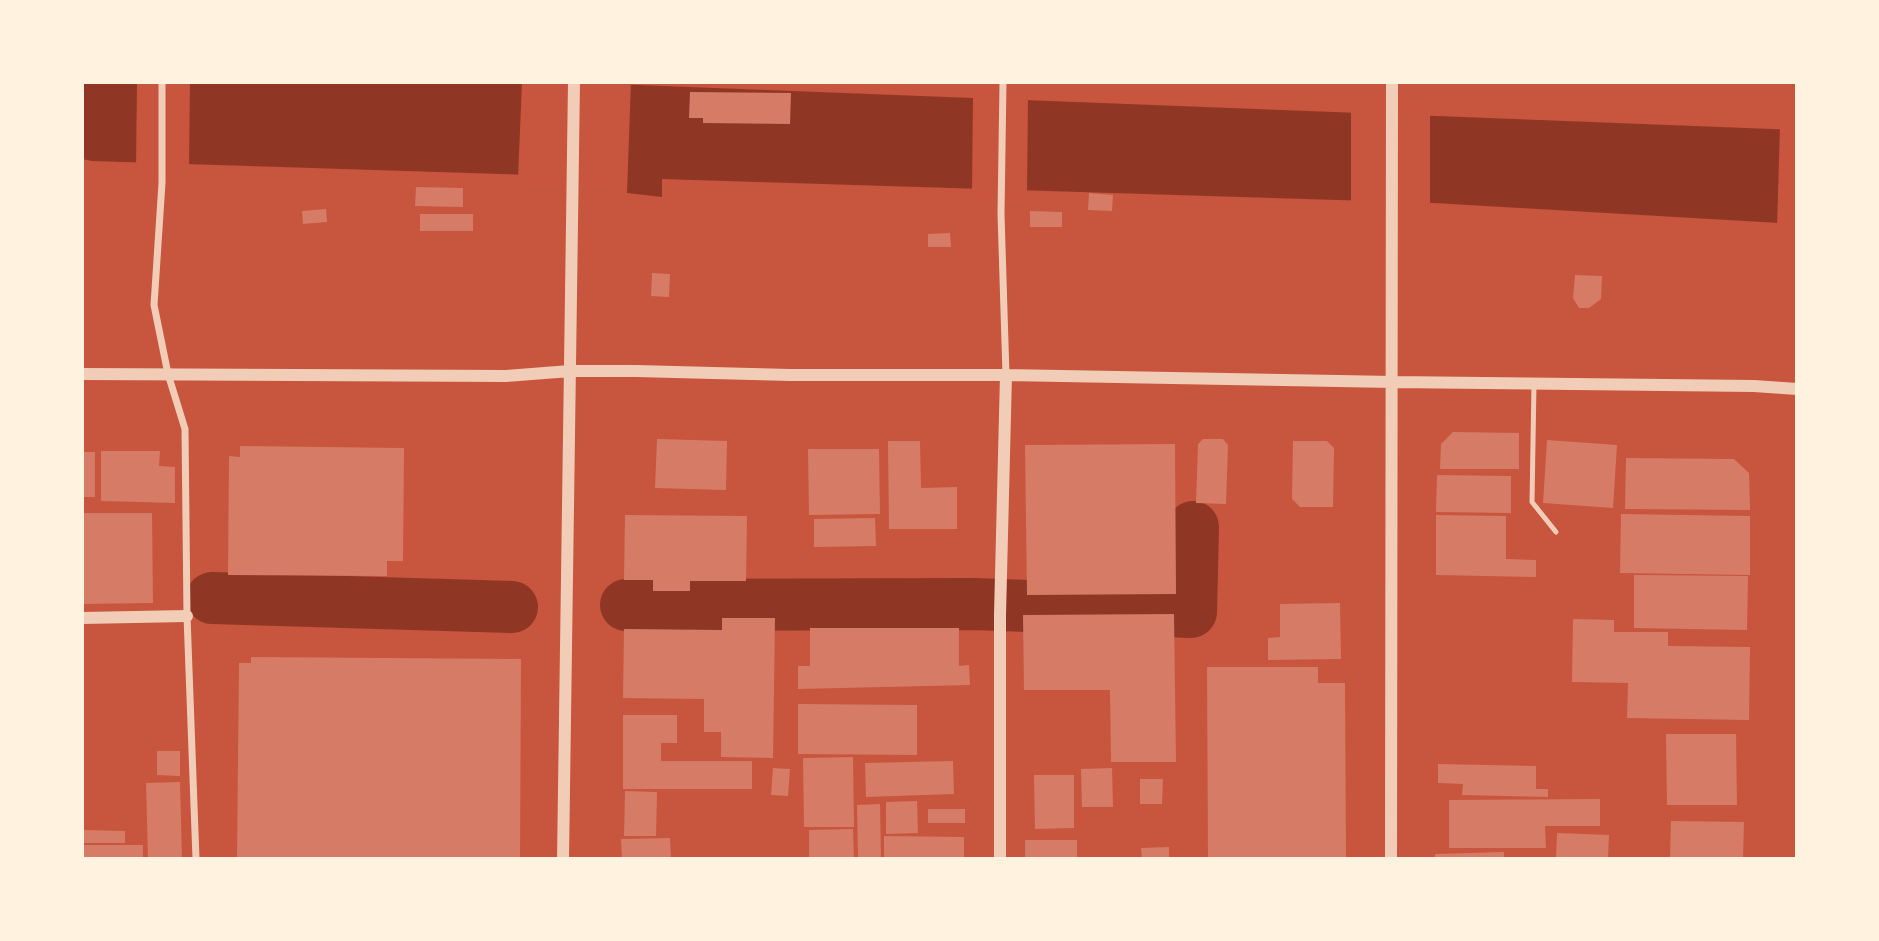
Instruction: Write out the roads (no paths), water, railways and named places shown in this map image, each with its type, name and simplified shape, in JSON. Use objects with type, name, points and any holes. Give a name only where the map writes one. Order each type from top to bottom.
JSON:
[{"type":"street","points":[[162,82],[162,183],[154,305],[168,374],[185,429],[187,616],[196,859]]},
{"type":"street","points":[[563,859],[574,82]]},
{"type":"street","points":[[1000,859],[1000,615],[1006,374],[1001,214],[1003,82]]},
{"type":"street","points":[[1391,859],[1392,82]]},
{"type":"street","points":[[82,374],[506,376],[570,371],[790,375],[1006,374],[1754,386],[1797,389]]},
{"type":"street","points":[[82,618],[187,616]]},
{"type":"lane","points":[[1534,384],[1532,502],[1556,532]]},
{"type":"waterway","points":[[626,605],[974,604],[1191,612],[1193,527]]},
{"type":"waterway","points":[[212,598],[512,607]]}]
